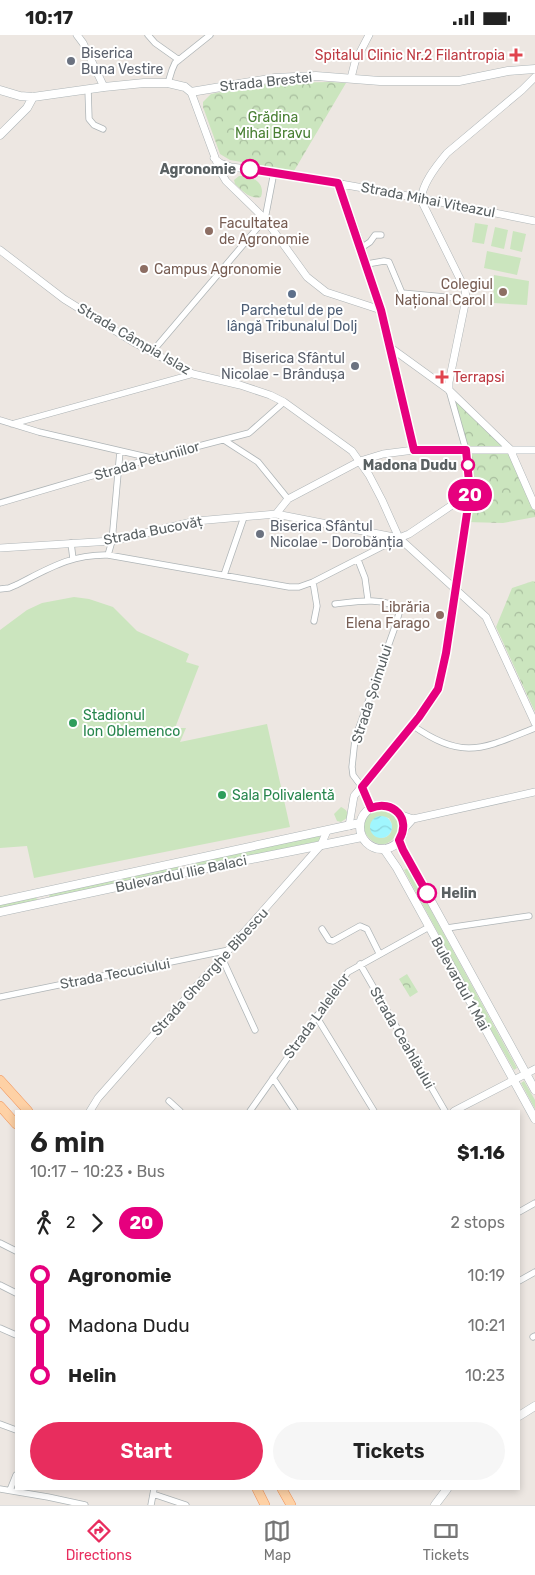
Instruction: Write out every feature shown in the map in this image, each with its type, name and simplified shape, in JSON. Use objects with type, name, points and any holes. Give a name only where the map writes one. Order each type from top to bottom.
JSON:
[{"type":"main road","name":"Strada Brestei","points":[[191,92],[275,78],[316,76],[388,81],[459,81],[508,71],[535,69]]},
{"type":"main road","points":[[0,90],[20,96],[33,97],[104,87],[168,83],[185,87],[191,92]]},
{"type":"main road","points":[[0,135],[27,108],[33,97]]},
{"type":"main road","points":[[389,806],[399,814],[404,829],[399,840],[393,846],[384,849],[374,848],[365,842],[362,837],[360,823],[364,815],[371,808],[389,806]]},
{"type":"main road","name":"Bulevardul Ilie Balaci","points":[[0,901],[360,823]]},
{"type":"main road","points":[[327,831],[329,843]]},
{"type":"main road","name":"Bulevardul Ilie Balaci","points":[[0,913],[182,873],[362,837]]},
{"type":"main road","name":"Bulevardul 1 Mai","points":[[399,840],[535,1090]]},
{"type":"main road","name":"Bulevardul 1 Mai","points":[[384,849],[397,868],[535,1119]]},
{"type":"main road","points":[[0,1080],[27,1110]]},
{"type":"main road","points":[[0,1106],[15,1123]]},
{"type":"main road","points":[[520,1415],[535,1406]]},
{"type":"main road","points":[[257,1490],[265,1505]]},
{"type":"main road","points":[[283,1490],[291,1505]]},
{"type":"main road","points":[[435,1505],[446,1490]]},
{"type":"street","points":[[77,35],[83,43],[104,87]]},
{"type":"street","points":[[148,35],[155,43],[179,60]]},
{"type":"street","points":[[168,83],[173,66],[210,35]]},
{"type":"street","points":[[351,78],[355,62],[368,35]]},
{"type":"street","points":[[349,826],[354,796],[431,701],[438,689],[456,591],[470,493],[466,450],[449,390],[466,299],[465,289],[422,198],[422,193],[437,165],[447,153],[535,77]]},
{"type":"street","points":[[88,89],[90,122],[103,129]]},
{"type":"street","points":[[191,92],[214,158],[226,181],[265,219],[307,277],[326,292],[381,310]]},
{"type":"street","name":"Strada Mihai Viteazul","points":[[214,158],[231,167],[338,183],[535,221]]},
{"type":"street","points":[[152,352],[265,219],[274,172]]},
{"type":"street","points":[[338,183],[367,264],[392,348],[414,450]]},
{"type":"street","points":[[361,248],[370,242],[375,235],[381,235]]},
{"type":"street","name":"Strada Câmpia Islaz","points":[[0,250],[64,299],[152,352],[193,374],[240,385],[270,395],[284,402],[352,451],[382,499],[399,538],[486,617],[535,723]]},
{"type":"street","points":[[367,264],[389,262],[402,293],[466,299]]},
{"type":"street","points":[[392,348],[449,390],[510,449],[532,493],[535,506]]},
{"type":"street","points":[[12,424],[193,374]]},
{"type":"street","name":"Strada Petuniilor","points":[[0,503],[153,458],[250,433],[284,402]]},
{"type":"street","points":[[0,420],[39,432],[153,458]]},
{"type":"street","points":[[224,440],[258,462],[288,499]]},
{"type":"street","points":[[276,514],[288,499],[360,461],[383,453],[414,450],[535,450]]},
{"type":"street","points":[[108,555],[112,541],[120,451]]},
{"type":"street","points":[[0,589],[16,585],[63,562],[96,555],[108,555],[289,587],[299,587],[313,582],[409,534],[470,493]]},
{"type":"street","name":"Strada Bucovăț","points":[[0,548],[112,541],[196,521],[276,514],[399,538]]},
{"type":"street","points":[[224,575],[244,517]]},
{"type":"street","points":[[71,543],[73,559]]},
{"type":"street","points":[[358,560],[365,578],[368,600]]},
{"type":"street","points":[[313,582],[317,607],[314,621]]},
{"type":"street","name":"Strada Șoimului","points":[[335,604],[368,600],[393,605],[398,608],[399,613],[355,739],[352,762],[353,775],[362,787],[371,808]]},
{"type":"street","points":[[412,725],[440,742],[462,748],[475,749],[498,743],[535,728]]},
{"type":"street","points":[[399,814],[413,819],[535,792]]},
{"type":"street","points":[[404,829],[413,819]]},
{"type":"street","name":"Strada Gheorghe Bibescu","points":[[91,1110],[98,1098],[321,845],[327,831]]},
{"type":"street","points":[[180,863],[182,873]]},
{"type":"street","points":[[446,929],[529,916]]},
{"type":"street","points":[[322,929],[328,940],[332,941],[360,927],[364,927],[367,929],[380,953]]},
{"type":"street","name":"Strada Lalelelor","points":[[251,1110],[348,972],[429,927]]},
{"type":"street","name":"Strada Tecuciului","points":[[0,997],[229,950]]},
{"type":"street","points":[[222,958],[255,1030]]},
{"type":"street","name":"Strada Ceahlăului","points":[[360,964],[443,1110]]},
{"type":"street","points":[[316,1015],[373,1110]]},
{"type":"street","points":[[456,1110],[535,1069]]},
{"type":"street","points":[[273,1078],[294,1110]]},
{"type":"street","points":[[169,1101],[179,1110]]},
{"type":"street","points":[[520,1211],[535,1203]]},
{"type":"street","points":[[0,1243],[15,1250]]},
{"type":"street","points":[[520,1280],[535,1272]]},
{"type":"street","points":[[0,1285],[15,1292]]},
{"type":"street","points":[[0,1328],[15,1335]]},
{"type":"street","points":[[0,1424],[15,1430]]},
{"type":"street","points":[[10,1491],[15,1478]]},
{"type":"street","points":[[0,1489],[85,1505]]},
{"type":"street","points":[[151,1505],[154,1491],[186,1505]]},
{"type":"green space","name":"Grădina Mihai Bravu","points":[[329,82],[346,83],[294,171],[230,160],[220,154],[203,107],[203,102],[211,94],[251,86]]},
{"type":"green space","points":[[239,176],[253,178],[259,183],[262,192],[261,197],[250,196],[235,184],[234,180]]},
{"type":"green space","points":[[475,223],[488,225],[484,244],[472,242]]},
{"type":"green space","points":[[495,227],[508,230],[504,249],[491,246]]},
{"type":"green space","points":[[513,231],[526,234],[522,252],[510,249]]},
{"type":"green space","points":[[487,251],[521,258],[517,275],[484,268]]},
{"type":"green space","points":[[494,275],[529,281],[527,305],[493,303]]},
{"type":"green space","points":[[451,395],[510,449],[535,506],[535,517],[503,523],[466,522],[471,483]]},
{"type":"green space","points":[[535,582],[535,712],[496,627],[512,588]]},
{"type":"green space","points":[[74,597],[89,599],[113,607],[137,631],[189,654],[186,662],[199,666],[175,728],[186,728],[180,742],[267,724],[290,827],[34,878],[27,846],[0,848],[0,630],[27,610],[42,603]]},
{"type":"green space","points":[[341,807],[346,810],[347,818],[341,822],[337,821],[334,814]]},
{"type":"green space","points":[[381,809],[392,813],[398,819],[399,827],[396,835],[391,841],[384,844],[376,843],[368,837],[364,828],[366,819],[376,810]],"holes":[[[379,816],[389,818],[392,828],[389,835],[382,838],[373,834],[373,820]]]},
{"type":"green space","points":[[319,836],[322,838],[320,841],[190,868],[190,864],[194,862]]},
{"type":"green space","points":[[178,866],[182,869],[50,899],[49,897],[50,894]]},
{"type":"green space","points":[[408,868],[517,1068],[514,1070],[404,870]]},
{"type":"green space","points":[[35,897],[38,900],[0,910],[0,904]]},
{"type":"green space","points":[[407,974],[418,992],[410,997],[399,979]]},
{"type":"green space","points":[[524,1081],[535,1100],[535,1109],[521,1083]]},
{"type":"water","points":[[381,816],[389,819],[392,827],[389,835],[381,838],[373,835],[370,827],[373,819]]},
{"type":"bus line","name":"20","points":[[250,169],[338,183],[367,264],[392,348],[414,450],[466,450],[470,493],[446,653],[438,689],[419,717],[362,787],[371,808],[383,805],[389,806],[402,818],[404,829],[399,840],[427,893]]},
{"type":"place","name":"Spitalul Clinic Nr.2 Filantropia","points":[[516,55]]},
{"type":"place","name":"Biserica Buna Vestire","points":[[71,61]]},
{"type":"place","name":"Agronomie","points":[[250,169]]},
{"type":"place","name":"Facultatea de Agronomie","points":[[209,231]]},
{"type":"place","name":"Campus Agronomie","points":[[144,269]]},
{"type":"place","name":"Colegiul Național Carol I","points":[[503,292]]},
{"type":"place","name":"Parchetul de pe lângă Tribunalul Dolj","points":[[292,294]]},
{"type":"place","name":"Biserica Sfântul Nicolae - Brândușa","points":[[355,366]]},
{"type":"place","name":"Terrapsi","points":[[442,377]]},
{"type":"place","name":"Madona Dudu","points":[[468,465]]},
{"type":"place","name":"Biserica Sfântul Nicolae - Dorobănția","points":[[260,534]]},
{"type":"place","name":"Librăria Elena Farago","points":[[440,615]]},
{"type":"place","name":"Stadionul Ion Oblemenco","points":[[73,723]]},
{"type":"place","name":"Sala Polivalentă","points":[[222,795]]},
{"type":"place","name":"Helin","points":[[427,893]]}]
